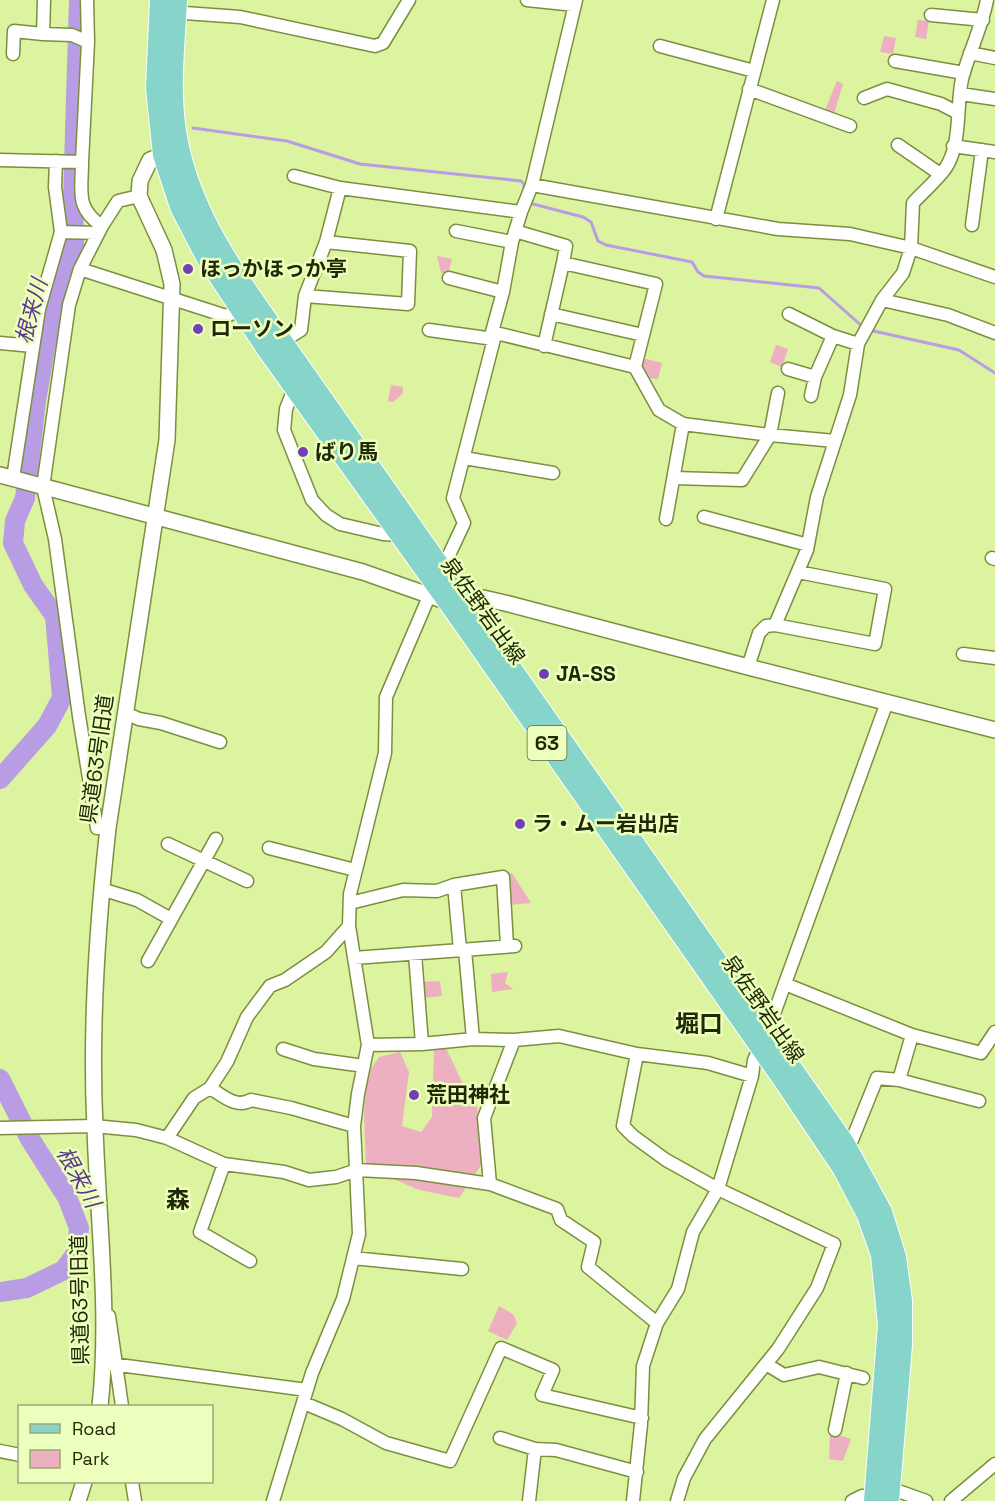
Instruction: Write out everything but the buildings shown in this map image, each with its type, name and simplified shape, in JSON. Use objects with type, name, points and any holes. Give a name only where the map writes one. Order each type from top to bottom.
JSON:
[{"type":"main road","name":"泉佐野岩出線","points":[[168,6],[156,88],[172,152],[180,207],[206,257],[240,310],[275,346],[444,590],[764,1041],[845,1144],[882,1212],[896,1257],[902,1301],[902,1345],[882,1497]]},
{"type":"main road","name":"泉佐野岩出線","points":[[172,152],[185,169],[204,218],[295,386],[400,535],[444,590]]},
{"type":"main road","name":"泉佐野岩出線","points":[[764,1041],[843,1169],[867,1215],[881,1255],[888,1325],[882,1497]]},
{"type":"street","points":[[43,34],[44,0]]},
{"type":"street","points":[[87,0],[88,42],[82,206],[95,231]]},
{"type":"street","points":[[168,6],[240,17],[375,46],[383,43],[409,0]]},
{"type":"street","points":[[273,1501],[307,1390],[343,1299],[359,1234],[354,1126],[368,1045],[349,926],[350,903],[355,870],[376,797],[385,753],[386,696],[444,590],[464,523],[453,498],[493,335],[514,236],[526,200],[575,2],[527,0]]},
{"type":"street","points":[[716,219],[773,0]]},
{"type":"street","points":[[775,624],[808,544],[817,497],[850,395],[863,335],[882,300],[903,273],[911,248],[913,202],[945,169],[953,146],[964,73],[983,20],[987,0]]},
{"type":"street","points":[[930,15],[983,20]]},
{"type":"street","points":[[13,54],[14,32],[72,35],[88,42]]},
{"type":"street","points":[[660,46],[754,71]]},
{"type":"street","points":[[970,53],[995,58]]},
{"type":"street","points":[[895,61],[964,73]]},
{"type":"street","points":[[749,89],[849,126]]},
{"type":"street","points":[[864,98],[887,89],[941,104],[958,113]]},
{"type":"street","points":[[961,94],[995,99]]},
{"type":"street","points":[[898,145],[940,174]]},
{"type":"street","points":[[953,146],[995,152]]},
{"type":"street","points":[[972,225],[982,150]]},
{"type":"street","points":[[108,828],[97,828],[55,539],[40,486],[69,305],[95,231],[118,201],[138,196],[140,180],[150,160],[172,152]]},
{"type":"street","points":[[0,160],[82,162]]},
{"type":"street","points":[[56,161],[55,187],[63,232],[39,309],[10,478],[363,572],[509,604],[995,730]]},
{"type":"street","points":[[294,176],[340,188],[526,200],[716,219],[778,230],[850,234],[911,248],[995,277]]},
{"type":"street","points":[[275,346],[301,330],[305,296],[326,242],[340,188]]},
{"type":"street","name":"県道63号旧道","points":[[100,1405],[110,1364],[102,1272],[94,1126],[95,1014],[101,890],[125,712],[167,441],[172,284],[164,250],[138,196]]},
{"type":"street","points":[[63,232],[95,231]]},
{"type":"street","points":[[456,231],[514,236],[566,246],[544,346]]},
{"type":"street","points":[[305,296],[408,304],[410,251],[326,242]]},
{"type":"street","points":[[563,262],[656,284],[636,367],[659,410],[683,424],[835,441]]},
{"type":"street","points":[[80,269],[226,316],[240,310]]},
{"type":"street","points":[[449,278],[503,292]]},
{"type":"street","points":[[882,300],[948,315],[995,333]]},
{"type":"street","points":[[551,314],[644,335]]},
{"type":"street","points":[[789,315],[833,336],[863,335]]},
{"type":"street","points":[[429,330],[493,335],[636,367]]},
{"type":"street","points":[[811,396],[815,377],[833,336]]},
{"type":"street","points":[[0,343],[33,346]]},
{"type":"street","points":[[788,369],[815,377]]},
{"type":"street","points":[[295,386],[286,409],[284,430],[312,500],[326,515],[340,524],[383,534],[400,535]]},
{"type":"street","points":[[674,478],[742,480],[770,435],[778,393]]},
{"type":"street","points":[[666,519],[683,424]]},
{"type":"street","points":[[464,458],[553,473]]},
{"type":"street","points":[[704,517],[808,544]]},
{"type":"street","points":[[748,667],[759,633],[766,626],[775,624],[875,644],[885,590],[798,572]]},
{"type":"street","points":[[963,654],[995,658]]},
{"type":"street","points":[[633,1501],[642,1418],[644,1366],[657,1323],[678,1289],[693,1232],[718,1189],[752,1076],[754,1060],[764,1041],[887,702]]},
{"type":"street","points":[[125,712],[139,719],[161,723],[220,742]]},
{"type":"street","points":[[148,961],[216,838]]},
{"type":"street","points":[[168,844],[247,881]]},
{"type":"street","points":[[269,848],[355,870]]},
{"type":"street","points":[[350,903],[404,890],[437,891],[454,885],[503,877],[511,946],[354,958]]},
{"type":"street","points":[[454,885],[474,1039]]},
{"type":"street","points":[[101,890],[137,900],[171,919]]},
{"type":"street","points":[[167,1138],[194,1098],[210,1088],[227,1062],[247,1017],[270,986],[285,980],[326,952],[349,926]]},
{"type":"street","points":[[415,954],[422,1044]]},
{"type":"street","points":[[784,984],[912,1035],[981,1053],[995,1032]]},
{"type":"street","points":[[899,1080],[912,1035]]},
{"type":"street","points":[[368,1045],[422,1044],[474,1039],[514,1041],[559,1036],[637,1054],[708,1063],[752,1076]]},
{"type":"street","points":[[490,1184],[484,1118],[514,1041]]},
{"type":"street","points":[[283,1049],[314,1059],[364,1066]]},
{"type":"street","points":[[637,1054],[623,1126],[633,1136],[666,1160],[718,1189],[834,1244],[817,1288],[778,1349],[705,1439],[684,1478],[677,1501]]},
{"type":"street","points":[[845,1144],[852,1140],[877,1078],[899,1080],[980,1101]]},
{"type":"street","points":[[210,1088],[234,1103],[246,1103],[250,1100],[291,1108],[354,1126]]},
{"type":"street","points":[[0,1128],[94,1126],[136,1130],[167,1138],[224,1164],[284,1172],[309,1180],[336,1177],[357,1170],[416,1173],[490,1184],[556,1209],[561,1220],[594,1242],[588,1267],[657,1323]]},
{"type":"street","points":[[224,1164],[200,1232],[250,1261]]},
{"type":"street","points":[[353,1258],[462,1269]]},
{"type":"street","points":[[304,1403],[342,1419],[386,1443],[450,1461],[501,1348],[553,1370],[542,1395],[642,1418]]},
{"type":"street","points":[[121,1405],[110,1364],[307,1390]]},
{"type":"street","points":[[766,1364],[784,1375],[819,1366],[863,1378]]},
{"type":"street","points":[[835,1430],[847,1373]]},
{"type":"street","points":[[500,1438],[535,1449],[556,1450],[637,1472]]},
{"type":"street","points":[[529,1501],[535,1449]]},
{"type":"street","points":[[0,1451],[18,1455]]},
{"type":"street","points":[[951,1501],[995,1464]]},
{"type":"street","points":[[78,1501],[84,1483]]},
{"type":"street","points":[[132,1483],[135,1501]]},
{"type":"street","points":[[852,1501],[862,1496],[882,1497],[898,1491],[926,1501]]},
{"type":"green space","points":[[918,20],[929,21],[926,39],[915,37]]},
{"type":"green space","points":[[884,36],[896,38],[893,54],[880,52]]},
{"type":"green space","points":[[837,81],[843,84],[834,114],[825,110]]},
{"type":"green space","points":[[437,256],[452,259],[448,274],[441,273]]},
{"type":"green space","points":[[776,345],[788,349],[782,367],[770,362]]},
{"type":"green space","points":[[642,358],[662,363],[658,379],[645,378],[641,369]]},
{"type":"green space","points":[[391,385],[403,387],[403,393],[393,402],[388,401]]},
{"type":"green space","points":[[512,873],[531,903],[509,905],[506,875]]},
{"type":"green space","points":[[508,972],[505,983],[513,989],[492,992],[491,974]]},
{"type":"green space","points":[[440,981],[442,996],[423,998],[421,982]]},
{"type":"green space","points":[[446,1048],[477,1107],[482,1164],[459,1198],[419,1190],[366,1167],[364,1115],[367,1075],[379,1057],[400,1052],[409,1072],[402,1126],[421,1132],[432,1117],[434,1049]]},
{"type":"green space","points":[[499,1306],[513,1314],[517,1323],[507,1340],[488,1331]]},
{"type":"green space","points":[[830,1432],[851,1439],[843,1461],[829,1459]]},
{"type":"waterway","name":"根来川","points":[[0,779],[47,726],[62,698],[55,616],[33,585],[13,543],[15,521],[25,498],[36,401],[45,348],[55,304],[74,245],[73,198],[79,0]]},
{"type":"waterway","points":[[193,128],[287,141],[360,164],[521,181],[524,184],[524,193]]},
{"type":"waterway","points":[[529,203],[583,217],[591,222],[598,241],[606,245],[692,262],[698,272],[704,276],[819,288],[863,327]]},
{"type":"waterway","points":[[869,330],[959,350],[995,373]]},
{"type":"waterway","name":"根来川","points":[[0,1079],[30,1139],[67,1197],[79,1228],[77,1252],[64,1270],[27,1288],[0,1292]]},
{"type":"place","name":"ほっかほっか亭","points":[[188,269]]},
{"type":"place","name":"ローソン","points":[[198,329]]},
{"type":"place","name":"ばり馬","points":[[303,452]]},
{"type":"place","name":"JA-SS","points":[[544,674]]},
{"type":"place","name":"ラ・ムー岩出店","points":[[520,824]]},
{"type":"place","name":"荒田神社","points":[[414,1095]]},
{"type":"district","name":"堀口","points":[[699,1024]]},
{"type":"district","name":"森","points":[[178,1200]]}]
